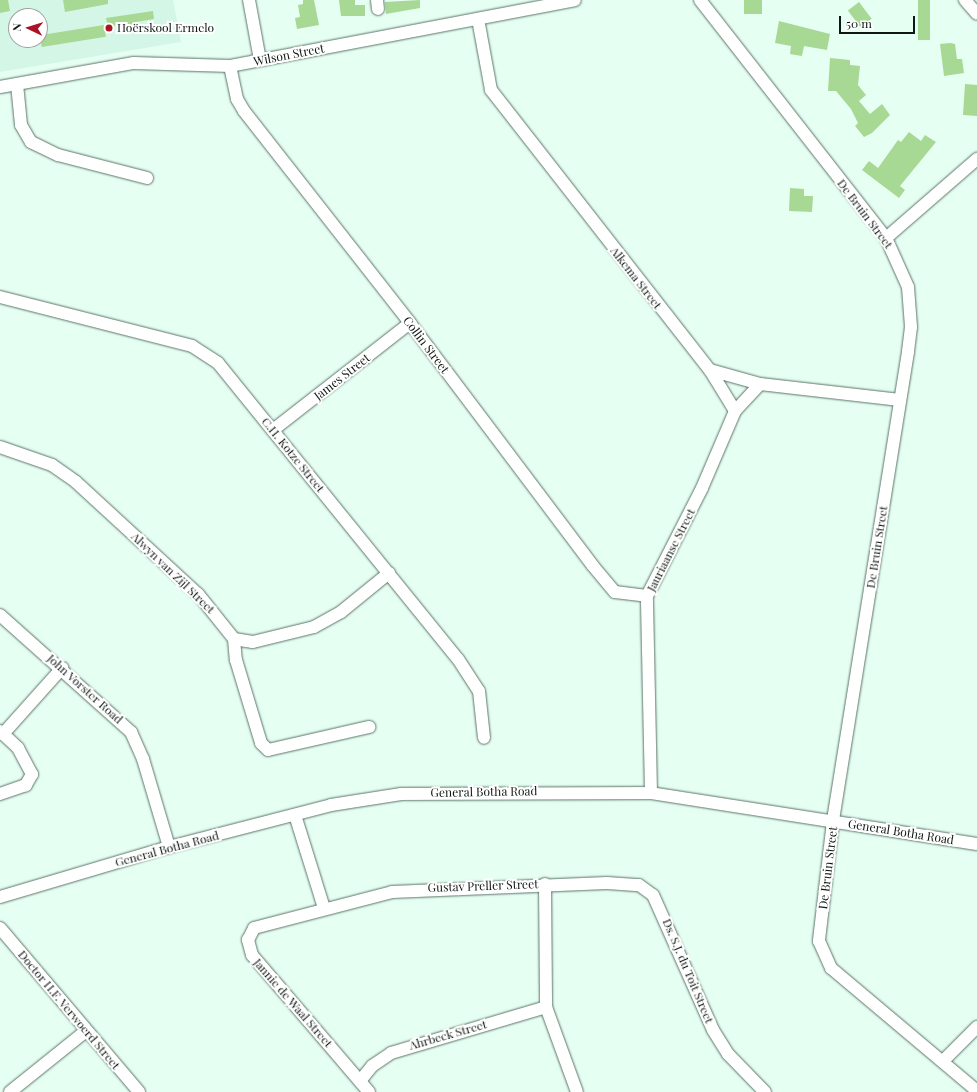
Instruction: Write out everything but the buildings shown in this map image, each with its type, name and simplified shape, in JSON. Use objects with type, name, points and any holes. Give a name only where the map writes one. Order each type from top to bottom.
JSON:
[{"type":"street","points":[[249,0],[260,60]]},
{"type":"street","name":"Wilson Street","points":[[0,87],[134,63],[230,66],[575,0]]},
{"type":"street","name":"De Bruin Street","points":[[700,0],[886,238],[908,287],[911,306],[900,400],[833,821],[820,941],[825,960],[944,1060],[977,1091]]},
{"type":"street","points":[[966,0],[977,14]]},
{"type":"street","name":"Alkema Street","points":[[478,18],[485,72],[494,94],[710,370]]},
{"type":"street","name":"Collin Street","points":[[230,66],[237,99],[244,111],[410,323],[610,588],[620,594],[647,596]]},
{"type":"street","points":[[17,84],[21,125],[31,142],[58,155],[147,178]]},
{"type":"street","points":[[886,238],[977,159]]},
{"type":"street","name":"C.H. Kotze Street","points":[[0,297],[192,346],[218,363],[389,573],[473,680],[479,691],[484,738]]},
{"type":"street","name":"James Street","points":[[273,430],[410,323]]},
{"type":"street","points":[[710,370],[760,384],[900,400]]},
{"type":"street","points":[[710,370],[735,411]]},
{"type":"street","name":"Jauriaanse Street","points":[[651,793],[647,596],[702,488],[735,411],[760,384]]},
{"type":"street","name":"Alwyn van Zijl Street","points":[[0,447],[52,465],[76,482],[198,594],[234,639]]},
{"type":"street","points":[[368,727],[268,750],[261,743],[236,660],[234,639],[260,641],[314,627],[341,612],[389,573]]},
{"type":"street","name":"John Vorster Road","points":[[0,615],[62,668],[131,732],[143,759],[169,847]]},
{"type":"street","points":[[0,794],[26,785],[32,774],[29,764],[2,732],[62,668]]},
{"type":"street","name":"General Botha Road","points":[[0,897],[169,847],[361,798],[401,794],[651,793],[977,844]]},
{"type":"street","points":[[295,815],[324,908]]},
{"type":"street","points":[[545,884],[546,1007],[577,1092]]},
{"type":"street","name":"Gustav Preller Street","points":[[324,908],[392,892],[545,884],[643,886]]},
{"type":"street","name":"Ds. S.J. du Toit Street","points":[[643,886],[663,913],[713,1030],[728,1054],[765,1092]]},
{"type":"street","name":"Jannie de Waal Street","points":[[324,908],[254,928],[249,949],[369,1092]]},
{"type":"street","name":"Doctor H.F. Verwoerd Street","points":[[0,928],[139,1092]]},
{"type":"street","name":"Ahrbeck Street","points":[[360,1081],[372,1066],[391,1053],[546,1007]]},
{"type":"street","points":[[944,1060],[977,1027]]},
{"type":"street","points":[[10,1092],[86,1031]]},
{"type":"shaded area","name":"Hoërskool Ermelo","points":[[0,0],[173,0],[181,42],[0,72]]},
{"type":"place","name":"Hoërskool Ermelo","points":[[109,28]]}]
